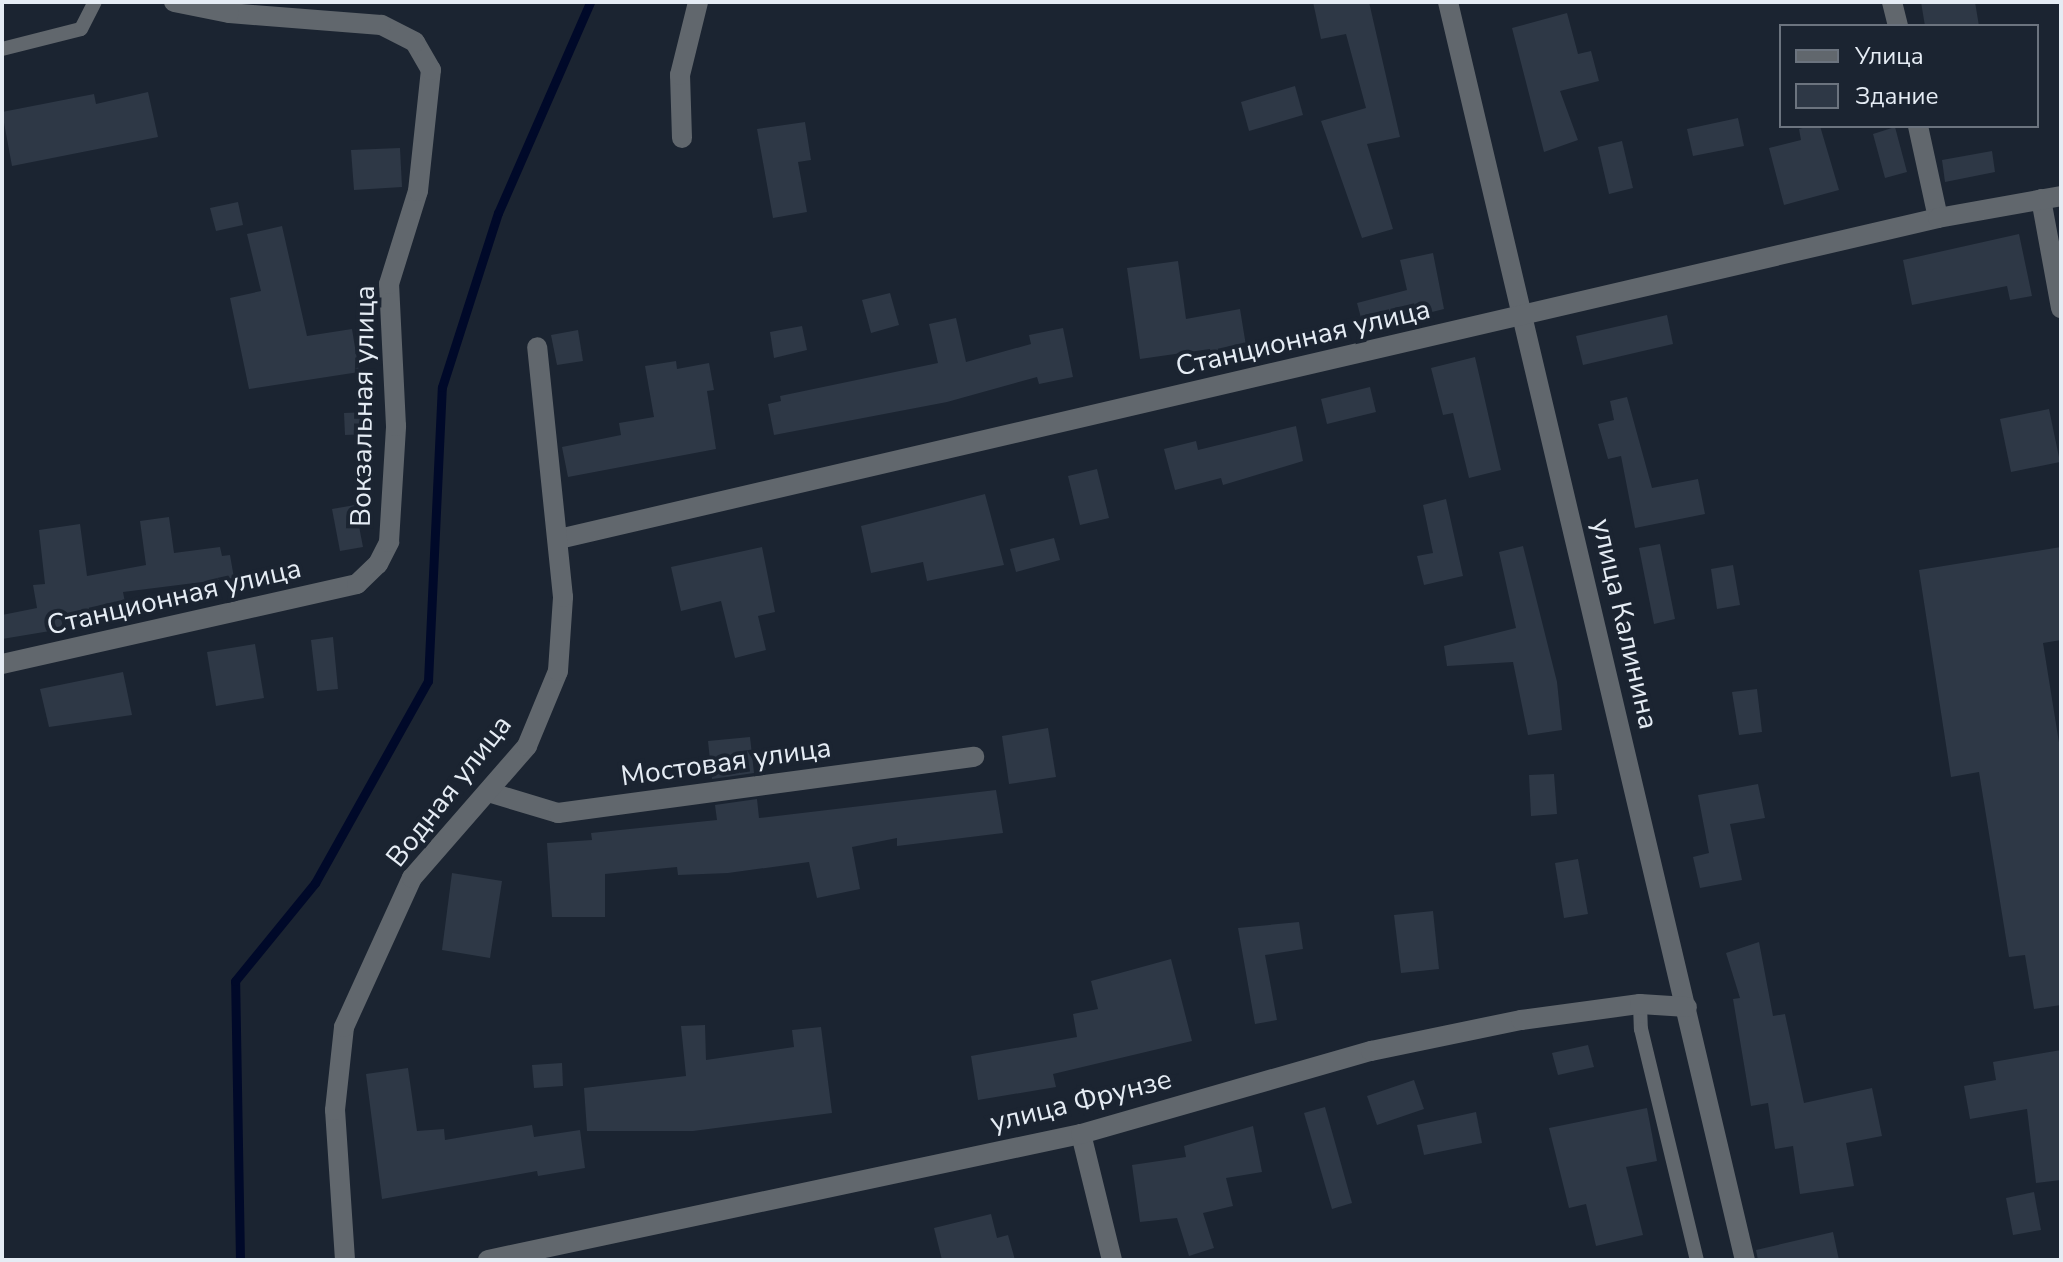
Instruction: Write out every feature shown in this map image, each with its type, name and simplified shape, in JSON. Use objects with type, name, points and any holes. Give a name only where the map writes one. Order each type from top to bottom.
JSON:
[{"type":"street","name":"Вокзальная улица","points":[[174,2],[229,13],[381,25],[415,42],[431,70],[418,191],[389,284],[393,519],[385,553],[357,584]]},
{"type":"street","points":[[682,138],[680,75],[698,2]]},
{"type":"street","name":"улица Калинина","points":[[1448,2],[1745,1260]]},
{"type":"street","points":[[1892,2],[1898,24]]},
{"type":"street","points":[[1918,128],[1938,218]]},
{"type":"street","name":"Станционная улица","points":[[559,539],[1938,218],[2051,198]]},
{"type":"street","points":[[2051,198],[2061,308]]},
{"type":"street","name":"Водная улица","points":[[346,1259],[335,1110],[344,1027],[412,878],[527,746],[558,671],[563,597],[537,347]]},
{"type":"street","name":"Станционная улица","points":[[2,664],[357,584]]},
{"type":"street","name":"Мостовая улица","points":[[488,792],[558,813],[974,757]]},
{"type":"street","name":"улица Фрунзе","points":[[488,1260],[1081,1134],[1371,1051],[1521,1020],[1640,1004],[1687,1007]]},
{"type":"street","points":[[1081,1134],[1112,1260]]},
{"type":"lane","points":[[2,49],[81,29],[95,2]]},
{"type":"lane","points":[[1640,1004],[1641,1029],[1697,1260]]},
{"type":"building","points":[[1313,2],[1369,2],[1400,137],[1367,144],[1393,229],[1362,238],[1321,121],[1366,108],[1346,34],[1321,39]]},
{"type":"building","points":[[1921,2],[1975,2],[1979,24],[1925,24]]},
{"type":"building","points":[[1567,13],[1578,54],[1591,51],[1599,81],[1560,91],[1578,140],[1544,152],[1512,28]]},
{"type":"building","points":[[1295,86],[1303,115],[1249,131],[1241,102]]},
{"type":"building","points":[[148,92],[158,137],[12,166],[2,112],[94,94],[96,104]]},
{"type":"building","points":[[1738,118],[1744,146],[1693,156],[1687,129]]},
{"type":"building","points":[[805,122],[811,160],[798,162],[807,212],[773,218],[757,129]]},
{"type":"building","points":[[1821,128],[1839,190],[1784,205],[1769,148],[1801,140],[1799,129]]},
{"type":"building","points":[[1895,128],[1907,172],[1885,178],[1873,134]]},
{"type":"building","points":[[1622,141],[1633,188],[1609,194],[1598,147]]},
{"type":"building","points":[[400,148],[402,187],[354,190],[351,150]]},
{"type":"building","points":[[1992,151],[1995,172],[1945,182],[1942,160]]},
{"type":"building","points":[[238,202],[243,225],[216,231],[210,208]]},
{"type":"building","points":[[282,226],[307,336],[352,329],[359,372],[249,389],[230,298],[261,291],[247,234]]},
{"type":"building","points":[[2019,234],[2032,296],[2010,300],[2007,286],[1912,305],[1903,260]]},
{"type":"building","points":[[1433,253],[1444,309],[1364,329],[1357,303],[1407,290],[1400,260]]},
{"type":"building","points":[[1178,261],[1186,319],[1240,309],[1247,352],[1212,358],[1210,349],[1140,359],[1127,268]]},
{"type":"building","points":[[890,293],[899,325],[871,333],[862,300]]},
{"type":"building","points":[[1667,315],[1673,344],[1583,365],[1576,336]]},
{"type":"building","points":[[956,318],[966,362],[1031,344],[1029,335],[1063,328],[1073,377],[1039,384],[1037,377],[947,402],[774,435],[768,404],[781,401],[780,396],[938,363],[929,324]]},
{"type":"building","points":[[802,326],[807,350],[774,358],[770,332]]},
{"type":"building","points":[[578,330],[583,361],[557,365],[551,335]]},
{"type":"building","points":[[1475,357],[1501,470],[1469,478],[1453,413],[1443,415],[1431,368]]},
{"type":"building","points":[[676,361],[677,369],[709,363],[714,390],[707,391],[716,449],[568,477],[562,447],[621,435],[619,423],[654,417],[645,366]]},
{"type":"building","points":[[1370,387],[1376,412],[1327,424],[1321,399]]},
{"type":"building","points":[[1627,397],[1652,488],[1698,479],[1705,514],[1635,528],[1621,456],[1608,459],[1598,424],[1614,420],[1610,401]]},
{"type":"building","points":[[2049,409],[2060,462],[2011,472],[2000,419]]},
{"type":"building","points":[[368,412],[369,434],[345,435],[344,413]]},
{"type":"building","points":[[1296,426],[1303,461],[1223,485],[1221,478],[1175,490],[1164,449],[1196,441],[1198,450]]},
{"type":"building","points":[[1097,469],[1109,518],[1080,525],[1068,476]]},
{"type":"building","points":[[985,494],[1004,565],[927,581],[923,562],[871,573],[861,526]]},
{"type":"building","points":[[1446,499],[1463,576],[1424,585],[1417,556],[1433,553],[1423,505]]},
{"type":"building","points":[[355,505],[363,547],[340,551],[332,509]]},
{"type":"building","points":[[169,517],[174,553],[220,547],[222,556],[230,555],[234,578],[123,592],[128,618],[2,639],[2,615],[37,608],[33,585],[45,584],[39,530],[80,524],[87,576],[146,565],[140,521]]},
{"type":"building","points":[[1054,538],[1060,560],[1016,572],[1010,549]]},
{"type":"building","points":[[1660,544],[1675,619],[1654,624],[1639,548]]},
{"type":"building","points":[[1523,546],[1557,682],[1562,730],[1528,735],[1513,662],[1447,666],[1444,646],[1516,628],[1499,552]]},
{"type":"building","points":[[762,547],[775,612],[758,616],[766,650],[735,658],[721,601],[681,611],[671,567]]},
{"type":"building","points":[[2061,547],[2061,640],[2043,643],[2061,755],[2061,1005],[2034,1009],[2025,955],[2009,957],[1979,772],[1951,777],[1919,570]]},
{"type":"building","points":[[1733,565],[1740,605],[1717,609],[1711,569]]},
{"type":"building","points":[[333,637],[338,689],[317,691],[311,640]]},
{"type":"building","points":[[255,644],[264,698],[216,706],[207,652]]},
{"type":"building","points":[[123,672],[132,715],[49,727],[40,689]]},
{"type":"building","points":[[1757,689],[1762,732],[1739,735],[1732,692]]},
{"type":"building","points":[[1048,728],[1056,777],[1009,784],[1002,736]]},
{"type":"building","points":[[750,737],[754,773],[712,779],[708,741]]},
{"type":"building","points":[[1554,774],[1557,814],[1531,816],[1529,775]]},
{"type":"building","points":[[1758,784],[1765,818],[1730,824],[1742,880],[1700,888],[1693,857],[1709,853],[1698,795]]},
{"type":"building","points":[[996,790],[1003,833],[897,846],[897,838],[852,847],[860,889],[817,898],[809,862],[728,873],[678,875],[677,867],[605,874],[605,917],[552,917],[547,843],[592,840],[591,833],[717,820],[715,805],[757,799],[759,818]]},
{"type":"building","points":[[1578,859],[1588,914],[1564,918],[1555,863]]},
{"type":"building","points":[[452,873],[502,881],[490,958],[442,950]]},
{"type":"building","points":[[1433,911],[1439,969],[1401,973],[1394,915]]},
{"type":"building","points":[[1299,922],[1303,949],[1265,955],[1277,1020],[1255,1024],[1238,928]]},
{"type":"building","points":[[1759,942],[1773,1016],[1785,1014],[1804,1103],[1872,1088],[1882,1136],[1846,1143],[1854,1186],[1800,1194],[1793,1146],[1775,1149],[1768,1103],[1751,1106],[1733,999],[1740,998],[1726,953]]},
{"type":"building","points":[[1171,959],[1192,1041],[1053,1074],[1056,1087],[978,1100],[971,1056],[1077,1037],[1073,1014],[1098,1009],[1091,981]]},
{"type":"building","points":[[705,1025],[706,1060],[794,1047],[792,1030],[821,1027],[832,1113],[693,1131],[587,1131],[584,1088],[686,1076],[681,1026]]},
{"type":"building","points":[[1588,1045],[1594,1067],[1558,1075],[1552,1053]]},
{"type":"building","points":[[2061,1050],[2061,1180],[2036,1183],[2027,1109],[1970,1119],[1964,1086],[1996,1080],[1993,1062]]},
{"type":"building","points":[[562,1063],[563,1086],[534,1088],[532,1065]]},
{"type":"building","points":[[408,1068],[417,1131],[444,1129],[445,1140],[532,1125],[534,1137],[580,1130],[585,1168],[538,1176],[537,1171],[382,1199],[366,1074]]},
{"type":"building","points":[[1414,1080],[1424,1109],[1377,1125],[1367,1096]]},
{"type":"building","points":[[1325,1107],[1352,1203],[1332,1209],[1304,1113]]},
{"type":"building","points":[[1647,1108],[1657,1161],[1626,1167],[1643,1235],[1596,1246],[1586,1204],[1569,1208],[1549,1128]]},
{"type":"building","points":[[1476,1112],[1482,1143],[1424,1155],[1417,1125]]},
{"type":"building","points":[[1253,1126],[1262,1172],[1226,1178],[1233,1206],[1203,1213],[1214,1248],[1189,1256],[1177,1218],[1140,1222],[1132,1165],[1186,1157],[1184,1146]]},
{"type":"building","points":[[2034,1192],[2041,1230],[2013,1235],[2006,1198]]},
{"type":"building","points":[[991,1214],[997,1238],[1008,1235],[1015,1260],[942,1260],[934,1228]]},
{"type":"building","points":[[1833,1232],[1839,1260],[1758,1260],[1756,1250]]},
{"type":"waterway","points":[[240,1260],[235,981],[315,883],[428,681],[442,387],[498,213],[590,2]]}]
